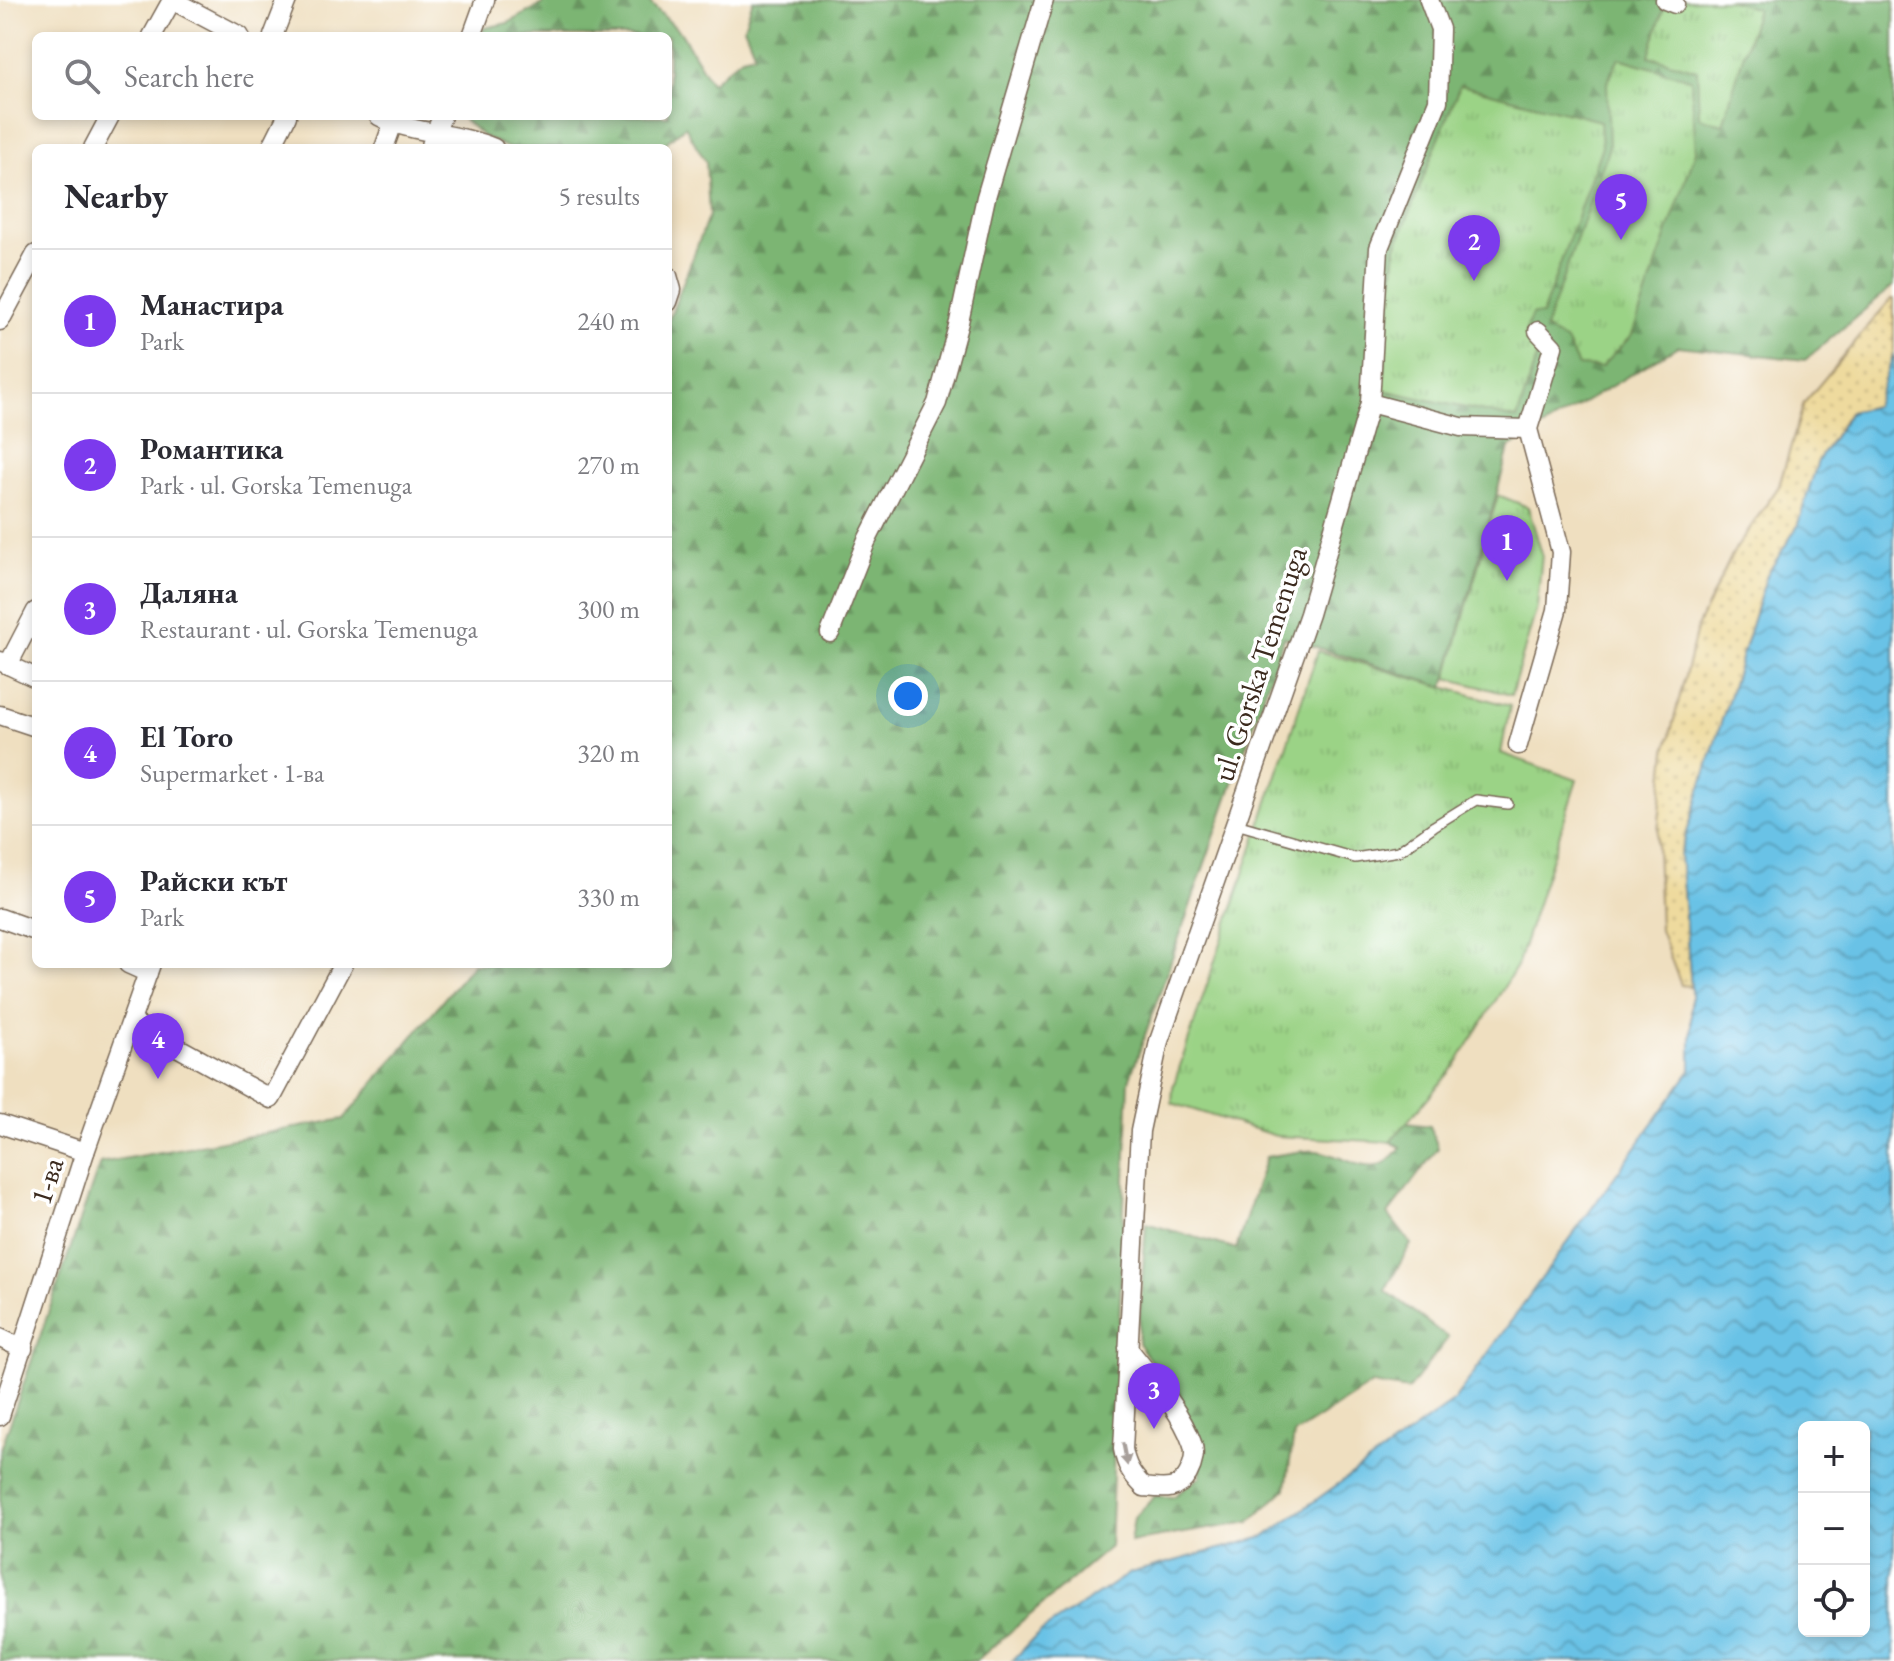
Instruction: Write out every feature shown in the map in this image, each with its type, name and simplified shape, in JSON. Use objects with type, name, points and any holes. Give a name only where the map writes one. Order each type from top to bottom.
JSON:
[{"type":"street","points":[[154,32],[172,0],[232,32]]},
{"type":"street","points":[[275,32],[287,0]]},
{"type":"street","points":[[473,32],[485,0]]},
{"type":"street","points":[[830,633],[866,542],[937,403],[959,322],[986,197],[1044,0]]},
{"type":"street","name":"ul. Gorska Temenuga","points":[[1128,1348],[1175,1412],[1193,1445],[1191,1469],[1183,1482],[1173,1489],[1144,1487],[1125,1462],[1123,1413],[1140,1131],[1159,1041],[1309,614],[1370,403],[1379,248],[1438,101],[1440,29],[1429,0]]},
{"type":"street","points":[[95,144],[108,120]]},
{"type":"street","points":[[273,144],[285,120]]},
{"type":"street","points":[[384,144],[386,120],[485,144]]},
{"type":"street","points":[[0,321],[32,261]]},
{"type":"street","points":[[1518,745],[1557,610],[1561,552],[1528,429],[1553,347],[1538,331]]},
{"type":"street","points":[[1370,403],[1461,427],[1528,429]]},
{"type":"street","points":[[32,618],[4,663],[32,676]]},
{"type":"street","points":[[0,715],[32,726]]},
{"type":"street","points":[[0,918],[32,930]]},
{"type":"street","name":"1-ва","points":[[0,1416],[85,1152],[150,968]]},
{"type":"street","points":[[132,1022],[271,1099],[341,968]]},
{"type":"street","points":[[0,1124],[85,1152]]},
{"type":"street","points":[[0,1338],[23,1349]]},
{"type":"lane","points":[[1236,824],[1355,858],[1399,851],[1476,800],[1508,804]]},
{"type":"green space","points":[[542,0],[647,0],[681,33],[711,83],[742,57],[755,54],[744,27],[753,0],[1894,0],[1894,285],[1805,360],[1678,346],[1509,448],[1444,687],[1284,637],[1129,1081],[1110,1547],[976,1661],[0,1661],[0,1452],[100,1163],[344,1119],[470,968],[672,968],[672,312],[709,215],[706,162],[685,126],[665,144],[500,144],[483,136],[464,120],[672,120],[672,32],[482,32],[484,28],[508,23],[543,4]]},
{"type":"green space","points":[[1666,0],[1728,0],[1757,9],[1723,124],[1699,117],[1697,70],[1649,56]]},
{"type":"green space","points":[[1619,58],[1691,79],[1696,151],[1632,335],[1601,367],[1578,366],[1566,341],[1545,329],[1609,147],[1607,83]]},
{"type":"green space","points":[[1460,85],[1600,121],[1602,146],[1542,315],[1532,314],[1525,333],[1538,352],[1517,419],[1383,390],[1396,247]]},
{"type":"green space","points":[[1498,495],[1528,507],[1542,554],[1537,607],[1511,695],[1447,678]]},
{"type":"green space","points":[[1318,651],[1510,706],[1501,753],[1577,780],[1517,966],[1455,1066],[1390,1142],[1276,1136],[1172,1103],[1173,1087]]},
{"type":"green space","points":[[1406,1123],[1430,1126],[1438,1148],[1388,1214],[1411,1244],[1385,1290],[1448,1338],[1408,1390],[1372,1384],[1294,1434],[1286,1488],[1250,1522],[1130,1542],[1134,1518],[1155,1496],[1173,1497],[1200,1477],[1203,1446],[1174,1394],[1138,1343],[1146,1223],[1236,1249],[1266,1157],[1317,1151],[1372,1167],[1391,1158],[1401,1147],[1390,1142]]},
{"type":"sand","points":[[1894,299],[1894,353],[1875,406],[1849,412],[1818,461],[1797,527],[1767,575],[1680,855],[1691,986],[1681,985],[1660,930],[1657,842],[1666,751],[1698,625],[1733,553],[1779,486],[1804,403]]},
{"type":"water","points":[[1894,353],[1894,1661],[1012,1661],[1039,1633],[1130,1573],[1264,1537],[1453,1402],[1691,1070],[1691,986],[1680,855],[1767,575],[1797,527],[1818,461],[1850,412],[1875,406]]},
{"type":"place","name":"Райски кът","points":[[1621,240]]},
{"type":"place","name":"Романтика","points":[[1474,281]]},
{"type":"place","name":"Манастира","points":[[1507,581]]},
{"type":"place","name":"El Toro","points":[[158,1079]]},
{"type":"place","name":"Даляна","points":[[1154,1429]]}]
